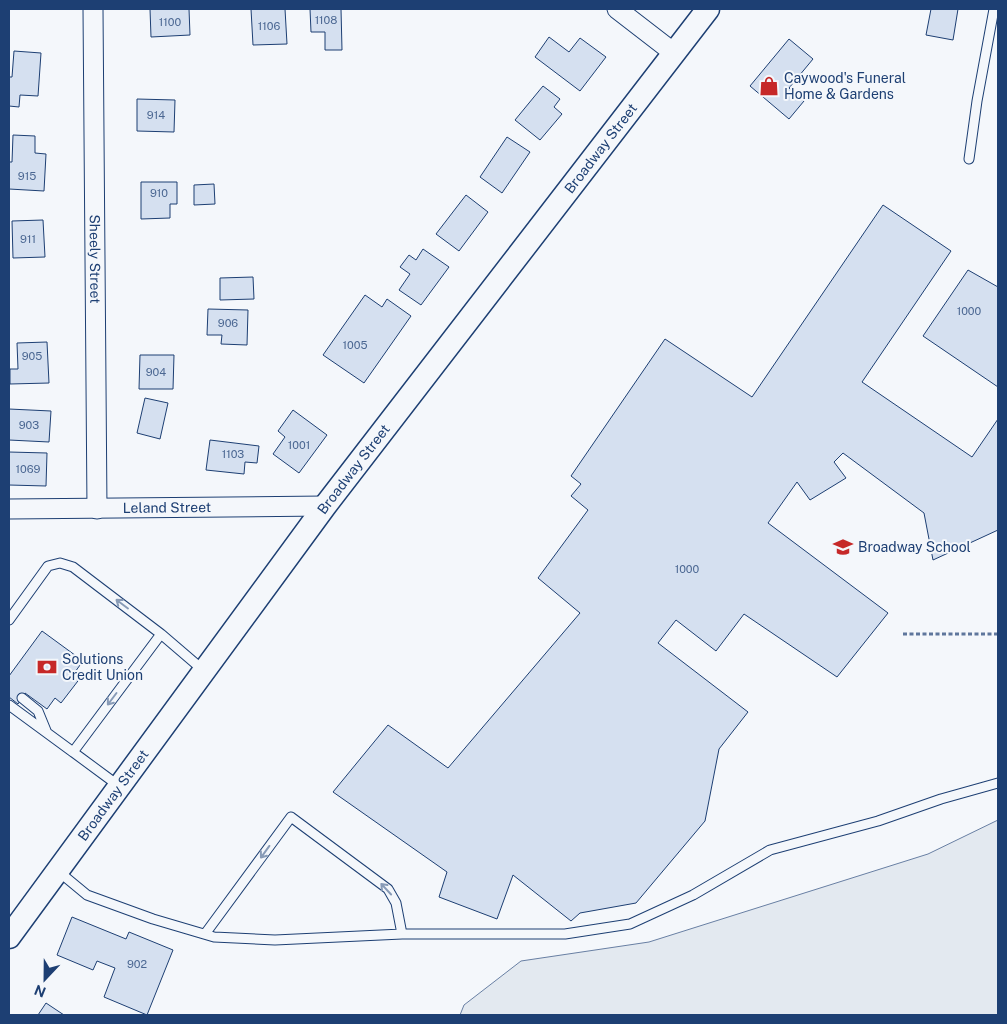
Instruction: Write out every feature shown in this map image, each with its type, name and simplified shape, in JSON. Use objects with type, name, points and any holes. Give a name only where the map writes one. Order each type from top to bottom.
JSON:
[{"type":"street","name":"Sheely Street","points":[[93,9],[97,509]]},
{"type":"street","points":[[617,9],[674,53]]},
{"type":"street","name":"Broadway Street","points":[[9,937],[325,506],[708,9]]},
{"type":"street","name":"Leland Street","points":[[9,509],[325,506]]},
{"type":"lane","points":[[969,159],[977,101],[994,9]]},
{"type":"lane","points":[[9,620],[48,566],[60,563],[73,567],[161,634],[204,670]]},
{"type":"lane","points":[[73,752],[161,634]]},
{"type":"lane","points":[[22,698],[38,711],[47,733]]},
{"type":"lane","points":[[9,705],[120,786]]},
{"type":"lane","points":[[57,871],[87,895],[153,919],[214,937],[275,940],[402,934],[565,934],[630,924],[693,895],[770,850],[878,821],[941,799],[998,783]]},
{"type":"lane","points":[[205,934],[291,817],[388,889],[396,903],[402,934]]},
{"type":"path","points":[[903,634],[998,634]]},
{"type":"shaded area","points":[[998,820],[998,1015],[460,1015],[464,1005],[521,961],[649,942],[928,854]]},
{"type":"building","points":[[150,9],[189,9],[190,35],[151,37]]},
{"type":"building","points":[[251,9],[285,9],[287,44],[253,45]]},
{"type":"building","points":[[310,9],[341,9],[342,50],[325,50],[325,32],[311,32]]},
{"type":"building","points":[[931,9],[958,9],[953,40],[926,35]]},
{"type":"building","points":[[549,37],[569,52],[580,38],[606,57],[580,91],[535,57]]},
{"type":"building","points":[[789,39],[813,59],[789,88],[804,101],[789,119],[750,86]]},
{"type":"building","points":[[14,51],[41,53],[38,96],[20,95],[19,107],[9,106],[9,77],[12,77]]},
{"type":"building","points":[[543,86],[560,99],[554,107],[562,114],[540,140],[515,120]]},
{"type":"building","points":[[137,99],[175,100],[174,132],[137,131]]},
{"type":"building","points":[[13,135],[35,136],[35,153],[46,154],[44,191],[9,189],[9,162],[12,162]]},
{"type":"building","points":[[507,137],[530,152],[502,193],[480,177]]},
{"type":"building","points":[[141,182],[177,182],[177,204],[170,204],[170,218],[141,219]]},
{"type":"building","points":[[214,184],[215,204],[194,205],[194,185]]},
{"type":"building","points":[[466,195],[488,212],[459,251],[436,234]]},
{"type":"building","points":[[883,205],[951,251],[862,382],[972,457],[998,419],[998,530],[933,560],[924,513],[843,453],[834,462],[846,478],[810,500],[797,482],[768,523],[888,613],[837,677],[744,614],[716,651],[676,620],[658,643],[748,712],[719,749],[705,821],[636,903],[580,913],[571,921],[513,875],[497,919],[439,897],[447,872],[333,792],[388,725],[448,768],[580,613],[538,578],[588,510],[571,496],[581,484],[571,476],[665,339],[752,397]]},
{"type":"building","points":[[43,220],[45,257],[13,258],[12,221]]},
{"type":"building","points":[[423,249],[449,267],[421,305],[399,290],[410,274],[400,267],[409,255],[416,260]]},
{"type":"building","points":[[968,270],[998,287],[998,387],[923,336]]},
{"type":"building","points":[[253,277],[254,299],[220,300],[220,278]]},
{"type":"building","points":[[365,295],[382,307],[387,299],[411,316],[364,383],[323,355]]},
{"type":"building","points":[[208,309],[248,310],[247,345],[221,344],[222,335],[207,335]]},
{"type":"building","points":[[47,342],[49,383],[10,384],[10,369],[18,369],[17,343]]},
{"type":"building","points":[[140,355],[174,355],[173,389],[139,389]]},
{"type":"building","points":[[145,398],[168,403],[160,439],[137,433]]},
{"type":"building","points":[[9,409],[51,411],[49,442],[9,440]]},
{"type":"building","points":[[293,410],[327,435],[299,473],[273,454],[285,437],[278,431]]},
{"type":"building","points":[[210,440],[259,446],[257,463],[245,462],[244,474],[206,470]]},
{"type":"building","points":[[9,452],[47,453],[46,486],[9,485]]},
{"type":"building","name":"Solutions Credit Union","points":[[42,631],[83,661],[75,672],[81,677],[61,703],[55,698],[47,709],[25,693],[18,704],[9,697],[9,676]]},
{"type":"building","points":[[72,917],[126,939],[129,932],[173,950],[147,1015],[104,997],[115,968],[97,961],[93,970],[57,955]]},
{"type":"building","points":[[46,1003],[64,1015],[38,1015]]},
{"type":"place","name":"Caywood's Funeral Home & Gardens","points":[[769,86]]},
{"type":"place","name":"Broadway School","points":[[843,547]]},
{"type":"place","name":"Solutions Credit Union","points":[[47,667]]}]
